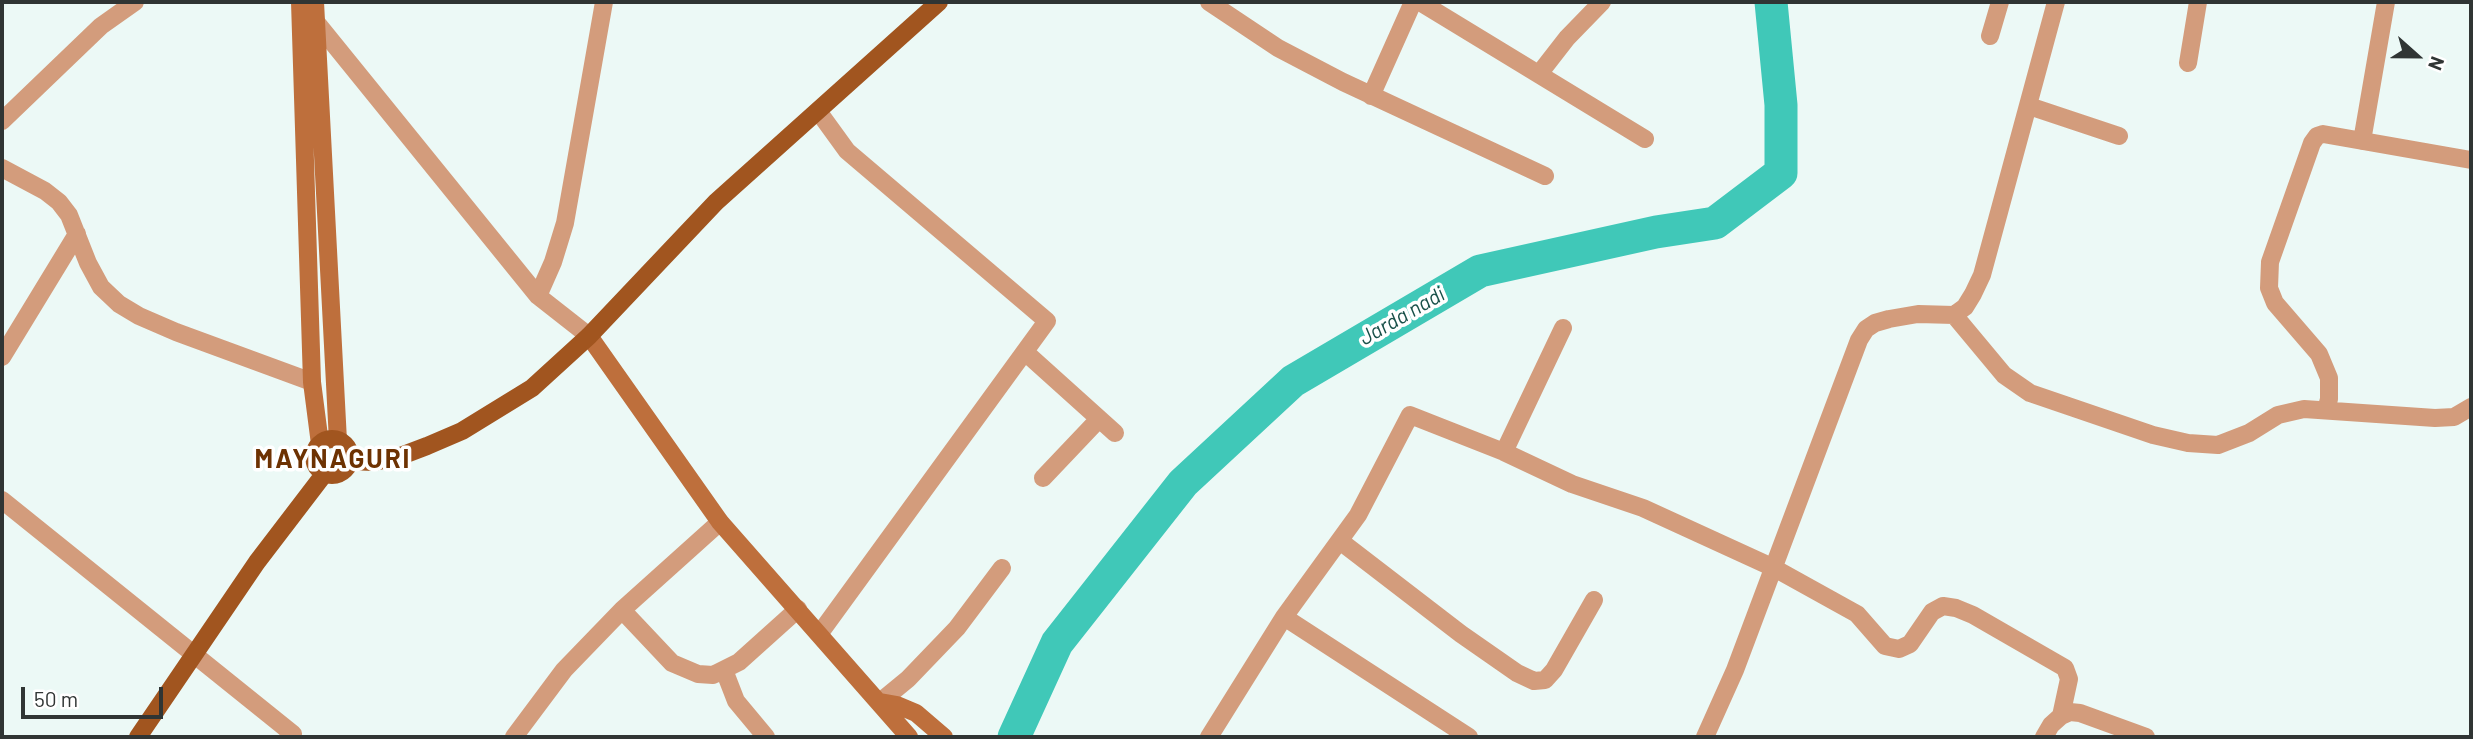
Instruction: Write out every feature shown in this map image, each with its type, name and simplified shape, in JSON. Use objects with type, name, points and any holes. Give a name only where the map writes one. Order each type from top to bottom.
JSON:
[{"type":"main road","points":[[300,2],[312,382],[320,444]]},
{"type":"main road","points":[[315,2],[338,441]]},
{"type":"main road","points":[[349,461],[398,457],[462,431],[532,388],[589,336],[716,202],[939,2]]},
{"type":"main road","points":[[589,336],[720,522],[904,731]]},
{"type":"main road","points":[[326,440],[338,441],[346,447],[349,461],[340,473],[325,473],[317,467],[314,457],[320,444],[326,440]]},
{"type":"main road","points":[[138,737],[257,562],[325,473]]},
{"type":"main road","points":[[880,702],[916,713],[943,736]]},
{"type":"street","points":[[2,121],[101,26],[135,2]]},
{"type":"street","points":[[538,296],[565,223],[604,2]]},
{"type":"street","points":[[1209,2],[1278,48],[1371,96],[1545,176]]},
{"type":"street","points":[[1371,96],[1413,2]]},
{"type":"street","points":[[1420,2],[1645,139]]},
{"type":"street","points":[[1539,74],[1567,38],[1602,2]]},
{"type":"street","points":[[1990,36],[2000,2]]},
{"type":"street","points":[[1705,737],[1735,670],[1859,340],[1866,329],[1882,321],[1918,314],[1954,314],[1965,307],[1982,275],[2056,2]]},
{"type":"street","points":[[2188,63],[2198,2]]},
{"type":"street","points":[[2362,141],[2386,2]]},
{"type":"street","points":[[316,22],[538,296],[589,336]]},
{"type":"street","points":[[2029,106],[2119,136]]},
{"type":"street","points":[[818,110],[847,151],[1047,321],[820,633]]},
{"type":"street","points":[[2326,410],[2329,378],[2319,354],[2274,303],[2269,288],[2270,262],[2309,150],[2317,136],[2323,134],[2471,160]]},
{"type":"street","points":[[2,168],[45,191],[59,202],[69,215],[88,263],[101,287],[119,304],[176,332],[312,382]]},
{"type":"street","points":[[2,358],[77,234]]},
{"type":"street","points":[[1954,314],[1993,363],[2015,385],[2030,393],[2153,435],[2188,443],[2218,445],[2249,433],[2278,415],[2304,410],[2435,418],[2454,417],[2471,407]]},
{"type":"street","points":[[1504,452],[1563,328]]},
{"type":"street","points":[[1025,352],[1115,433]]},
{"type":"street","points":[[1209,737],[1283,617],[1364,505],[1410,415],[1504,452],[1572,484],[1643,508],[1774,568],[1857,614],[1885,646],[1899,649],[1910,644],[1933,612],[1942,606],[1973,615],[2065,668],[2069,679],[2061,716]]},
{"type":"street","points":[[1043,478],[1099,419]]},
{"type":"street","points":[[2,500],[293,734]]},
{"type":"street","points":[[514,737],[564,670],[622,610],[720,522]]},
{"type":"street","points":[[1340,541],[1461,634],[1517,673],[1534,681],[1545,680],[1554,670],[1594,600]]},
{"type":"street","points":[[880,702],[908,679],[957,628],[1002,568]]},
{"type":"street","points":[[622,610],[672,663],[698,674],[713,675],[739,662],[798,609]]},
{"type":"street","points":[[1283,617],[1469,737]]},
{"type":"street","points":[[724,670],[736,701],[766,737]]},
{"type":"street","points":[[2044,737],[2051,725],[2070,712],[2080,713],[2146,737]]},
{"type":"waterway","name":"Jarda nadi","points":[[1014,737],[1057,643],[1183,483],[1293,381],[1480,271],[1656,232],[1715,223],[1781,173],[1781,105],[1771,2]]},
{"type":"district","name":"MAYNAGURI","points":[[333,459]]}]
